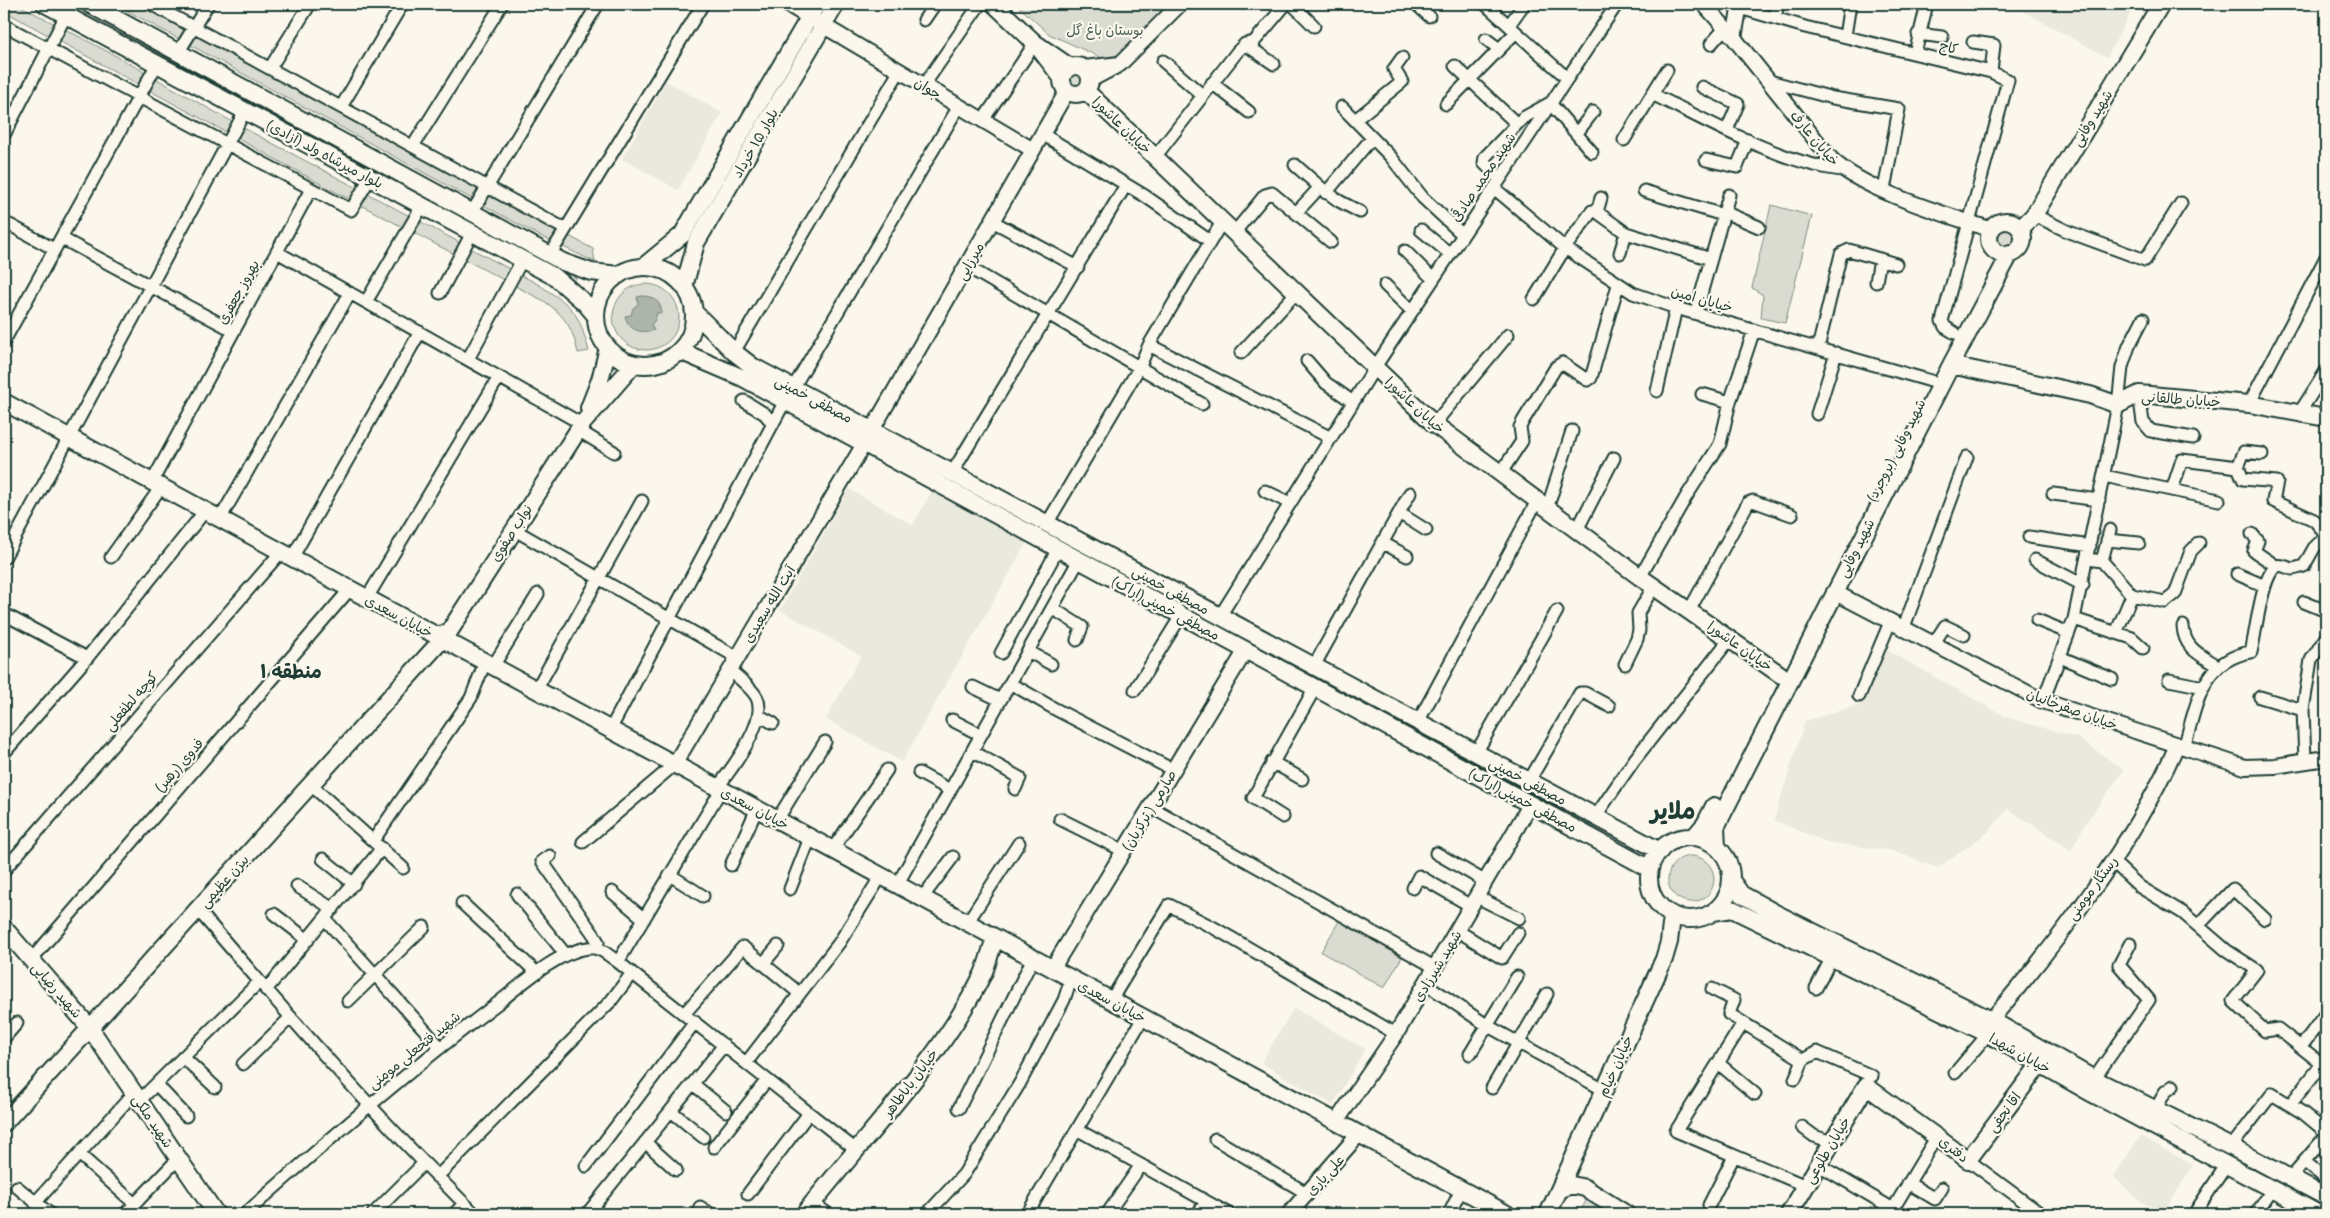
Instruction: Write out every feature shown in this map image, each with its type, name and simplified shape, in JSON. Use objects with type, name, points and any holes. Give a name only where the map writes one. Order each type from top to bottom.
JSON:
[{"type":"main road","name":"بلوار میرشاه ولد (آزادی)","points":[[45,4],[555,277],[586,303],[596,316]]},
{"type":"main road","name":"بلوار میرشاه ولد (آزادی)","points":[[89,4],[550,255],[591,272],[619,275]]},
{"type":"main road","name":"بلوار ۱۵ خرداد","points":[[643,267],[682,235],[817,15],[836,4]]},
{"type":"main road","name":"خیابان عاشورا","points":[[994,4],[1077,79],[1222,222],[1434,424],[1640,577],[1781,675]]},
{"type":"main road","name":"شهید وفایی","points":[[2020,228],[2034,215],[2161,4]]},
{"type":"main road","name":"بلوار ۱۵ خرداد","points":[[684,287],[696,243],[817,15]]},
{"type":"main road","points":[[2009,221],[2020,228],[2023,242],[2017,251],[2004,253],[1990,242],[1992,230],[1998,223],[2009,221]]},
{"type":"main road","name":"شهید وفایی","points":[[1717,847],[1716,827],[1951,364],[2004,253]]},
{"type":"main road","name":"شهید وفایی (بروجرد)","points":[[1781,675],[1955,333],[2004,253]]},
{"type":"main road","points":[[643,267],[659,269],[673,276],[684,287],[691,299],[694,312],[691,333],[680,351],[659,363],[647,365],[634,364],[620,358],[608,348],[601,339],[596,316],[600,297],[611,281],[630,270],[643,267]]},
{"type":"main road","name":"مصطفی خمینی","points":[[694,312],[734,352],[789,394],[868,437],[952,473],[1048,522],[1660,851]]},
{"type":"main road","points":[[580,427],[600,380],[608,348]]},
{"type":"main road","points":[[680,351],[743,378],[789,394]]},
{"type":"main road","points":[[580,427],[634,364]]},
{"type":"main road","points":[[1951,364],[2090,395],[2118,405]]},
{"type":"main road","name":"خیابان طالقانی","points":[[2118,405],[2139,394],[2249,404],[2326,418]]},
{"type":"main road","name":"خیابان سعدی","points":[[4,402],[1507,1214]]},
{"type":"main road","name":"نواب صفوی","points":[[437,636],[449,632],[513,529],[580,427]]},
{"type":"main road","name":"مصطفی خمینی(اراک)","points":[[868,437],[1058,549],[1650,869]]},
{"type":"main road","name":"بیژن عظیمی","points":[[5,1118],[198,910],[439,643],[437,636]]},
{"type":"main road","points":[[1694,837],[1706,824],[1781,675]]},
{"type":"main road","points":[[1694,837],[1706,840],[1717,847],[1727,859],[1731,880],[1724,901],[1713,912],[1694,919],[1672,916],[1658,903],[1652,893],[1649,881],[1650,869],[1660,851],[1674,841],[1694,837]]},
{"type":"main road","name":"خیابان شهدا","points":[[1731,880],[1741,894],[1777,914],[1989,1027],[2231,1147],[2326,1198]]},
{"type":"main road","name":"خیابان شهدا","points":[[1713,912],[1732,909],[1831,958],[1989,1027],[2040,1064],[2319,1214]]},
{"type":"main road","name":"خیابان خیام","points":[[1554,1202],[1664,959],[1670,936],[1672,916]]},
{"type":"main road","name":"شهید رضایی","points":[[6,935],[31,960],[90,1028]]},
{"type":"main road","name":"خیابان باباطاهر","points":[[809,1209],[896,1104],[952,1025],[983,972],[995,938]]},
{"type":"main road","name":"شهید ملکی","points":[[90,1028],[216,1214]]},
{"type":"main road","name":"اقا نجفی","points":[[1968,1160],[2040,1064]]},
{"type":"main road","name":"دفتری","points":[[1869,1081],[1968,1160]]},
{"type":"main road","name":"خیابان طلوعی","points":[[1789,1214],[1869,1081]]},
{"type":"main road","points":[[1541,1214],[1572,1184],[1585,1188],[1626,1214]]},
{"type":"street","points":[[151,4],[565,229]]},
{"type":"street","points":[[178,53],[208,4]]},
{"type":"street","points":[[270,68],[310,4]]},
{"type":"street","points":[[413,146],[502,4]]},
{"type":"street","points":[[472,212],[598,4]]},
{"type":"street","points":[[550,255],[703,4]]},
{"type":"street","name":"جوان","points":[[787,4],[817,15],[900,70],[1033,150]]},
{"type":"street","points":[[924,20],[934,4]]},
{"type":"street","points":[[924,85],[980,4]]},
{"type":"street","points":[[1077,79],[1120,64],[1180,4]]},
{"type":"street","points":[[1155,157],[1202,95],[1245,44],[1254,42],[1286,4]]},
{"type":"street","points":[[1292,4],[1314,26]]},
{"type":"street","points":[[1416,4],[1429,16]]},
{"type":"street","points":[[1485,4],[1567,78]]},
{"type":"street","points":[[1446,104],[1499,49],[1513,29],[1524,4]]},
{"type":"street","name":"شهید محمد صادقی","points":[[1220,616],[1375,367],[1617,4]]},
{"type":"street","name":"خیابان عارف","points":[[1704,4],[1730,33],[1831,159],[1843,170],[1860,180],[1884,190],[1992,230]]},
{"type":"street","points":[[1775,18],[1778,4]]},
{"type":"street","points":[[1845,36],[1850,4]]},
{"type":"street","points":[[1915,53],[1918,34],[1927,4]]},
{"type":"street","points":[[1711,44],[1730,33],[1740,6]]},
{"type":"street","name":"کاج","points":[[1740,6],[1775,18],[1991,72],[2008,80],[1968,222]]},
{"type":"street","points":[[341,107],[400,8]]},
{"type":"street","points":[[4,136],[66,15]]},
{"type":"street","points":[[4,25],[351,210],[370,178]]},
{"type":"street","points":[[1918,34],[1942,37]]},
{"type":"street","points":[[1486,39],[1499,49]]},
{"type":"street","points":[[1973,42],[1994,45],[1991,72]]},
{"type":"street","points":[[983,120],[1035,43]]},
{"type":"street","points":[[1245,44],[1274,64]]},
{"type":"street","points":[[1355,120],[1402,82],[1394,69],[1402,58]]},
{"type":"street","points":[[1163,61],[1202,95]]},
{"type":"street","points":[[4,341],[157,64]]},
{"type":"street","points":[[1455,66],[1517,124],[1527,115],[1550,103],[1592,152]]},
{"type":"street","points":[[734,352],[900,70]]},
{"type":"street","points":[[1624,140],[1667,70]]},
{"type":"street","name":"میرزایی","points":[[868,437],[1042,134],[1077,79]]},
{"type":"street","points":[[1769,81],[1833,98],[1899,110],[1884,190]]},
{"type":"street","points":[[1212,83],[1249,112]]},
{"type":"street","points":[[1702,87],[1738,104],[1727,130]]},
{"type":"street","points":[[1652,94],[1748,140],[1806,164],[1843,170]]},
{"type":"street","points":[[610,730],[789,394],[958,106]]},
{"type":"street","points":[[1342,107],[1391,157],[1423,198],[1463,235]]},
{"type":"street","points":[[4,558],[67,437],[245,111]]},
{"type":"street","points":[[1577,133],[1593,112]]},
{"type":"street","name":"خیابان امین","points":[[1517,124],[1483,160],[1497,183],[1565,248],[1618,285],[1633,293],[1676,308],[1696,312],[1932,381]]},
{"type":"street","points":[[1042,134],[1126,185],[1210,241]]},
{"type":"street","points":[[1296,213],[1323,190],[1372,138]]},
{"type":"street","points":[[1706,160],[1737,167],[1748,140]]},
{"type":"street","points":[[1295,165],[1323,190],[1360,212]]},
{"type":"street","points":[[952,473],[1126,185]]},
{"type":"street","name":"بهروز جعفری","points":[[111,557],[156,485],[234,331],[311,189]]},
{"type":"street","points":[[1644,191],[1723,214],[1759,228]]},
{"type":"street","points":[[1234,233],[1268,193],[1331,242]]},
{"type":"street","points":[[1696,312],[1728,195]]},
{"type":"street","points":[[1597,212],[1601,198]]},
{"type":"street","points":[[2034,215],[2069,232],[2145,260],[2181,203]]},
{"type":"street","points":[[366,302],[422,206]]},
{"type":"street","points":[[1534,299],[1588,213],[1597,212],[1626,233],[1711,259]]},
{"type":"street","points":[[992,221],[1078,267]]},
{"type":"street","points":[[1048,522],[1222,222]]},
{"type":"street","points":[[1955,333],[1945,327],[1942,322],[1968,222]]},
{"type":"street","points":[[10,225],[54,249]]},
{"type":"street","points":[[1421,230],[1450,254]]},
{"type":"street","points":[[440,292],[472,233]]},
{"type":"street","points":[[1620,253],[1626,233]]},
{"type":"street","points":[[61,238],[234,331]]},
{"type":"street","points":[[1818,348],[1841,254],[1849,250],[1896,264]]},
{"type":"street","points":[[1406,251],[1433,279]]},
{"type":"street","points":[[278,252],[499,377],[580,427],[614,452]]},
{"type":"street","points":[[2249,404],[2326,257]]},
{"type":"street","points":[[1876,282],[1880,259]]},
{"type":"street","points":[[468,359],[522,260]]},
{"type":"street","points":[[966,266],[1202,404]]},
{"type":"street","points":[[1385,285],[1412,311]]},
{"type":"street","points":[[1500,474],[1522,441],[1520,430],[1523,421],[1556,367],[1562,363],[1588,380],[1591,378],[1618,285]]},
{"type":"street","points":[[220,519],[350,293]]},
{"type":"street","points":[[1241,353],[1296,293]]},
{"type":"street","points":[[1657,391],[1676,308]]},
{"type":"street","points":[[2043,701],[2074,619],[2083,585],[2118,405],[2122,367],[2129,346],[2143,319]]},
{"type":"street","points":[[1640,577],[1686,497],[1720,444],[1730,402],[1754,330]]},
{"type":"street","name":"کوچه لطفعلی","points":[[4,870],[286,555],[420,332]]},
{"type":"street","points":[[1434,424],[1508,335]]},
{"type":"street","points":[[1149,345],[1330,438]]},
{"type":"street","points":[[1817,414],[1836,352]]},
{"type":"street","points":[[1306,360],[1326,383],[1354,402]]},
{"type":"street","points":[[2300,412],[2326,371]]},
{"type":"street","points":[[367,598],[499,377]]},
{"type":"street","points":[[1702,394],[1730,402]]},
{"type":"street","points":[[2139,394],[2143,422],[2151,431],[2193,438]]},
{"type":"street","points":[[744,401],[765,414],[773,424]]},
{"type":"street","points":[[1418,722],[1542,505],[1572,431]]},
{"type":"street","name":"آیت الله سعیدی","points":[[674,764],[868,437]]},
{"type":"street","points":[[2252,534],[2258,542],[2254,551],[2276,566],[2280,565],[2293,569],[2304,566],[2314,548],[2326,535],[2314,520],[2273,501],[2277,482],[2243,479],[2238,467],[2244,452],[2262,454]]},
{"type":"street","points":[[1859,696],[1897,624],[1967,457]]},
{"type":"street","points":[[1577,530],[1614,458]]},
{"type":"street","points":[[2172,490],[2182,460],[2238,467]]},
{"type":"street","points":[[2104,476],[2219,500]]},
{"type":"street","points":[[1266,491],[1290,503]]},
{"type":"street","points":[[1314,666],[1410,492]]},
{"type":"street","points":[[2053,494],[2099,500]]},
{"type":"street","points":[[536,690],[642,501]]},
{"type":"street","points":[[1689,611],[1748,503],[1753,501],[1792,515]]},
{"type":"street","points":[[4,753],[87,658],[205,511]]},
{"type":"street","points":[[1399,513],[1426,530]]},
{"type":"street","points":[[513,529],[738,658]]},
{"type":"street","points":[[2102,561],[2108,535],[2139,543]]},
{"type":"street","points":[[2030,537],[2090,546]]},
{"type":"street","points":[[1383,543],[1407,556]]},
{"type":"street","points":[[2088,559],[2102,561],[2132,595],[2165,602],[2175,594],[2190,551],[2199,543]]},
{"type":"street","points":[[1001,653],[1058,549]]},
{"type":"street","points":[[897,885],[1079,560]]},
{"type":"street","points":[[2035,560],[2083,585]]},
{"type":"street","points":[[2180,746],[2199,696],[2212,673],[2218,666],[2236,655],[2251,652],[2265,586],[2276,566]]},
{"type":"street","points":[[2237,574],[2265,586]]},
{"type":"street","points":[[1625,664],[1637,639],[1639,630],[1638,613],[1654,586]]},
{"type":"street","name":"فدوی (رهبر)","points":[[31,960],[350,589]]},
{"type":"street","name":"خیابان صفرخانیان","points":[[1834,592],[1934,643],[1982,671],[2043,701],[2245,767],[2275,766],[2326,758]]},
{"type":"street","points":[[35,1203],[79,1154],[136,1097],[156,1084],[183,1057],[263,986],[308,940],[354,884],[471,698],[489,664],[538,594]]},
{"type":"street","points":[[2116,633],[2132,595]]},
{"type":"street","points":[[2304,602],[2326,611]]},
{"type":"street","points":[[1052,608],[1082,627],[1077,640]]},
{"type":"street","points":[[1476,753],[1557,611]]},
{"type":"street","points":[[4,614],[87,658]]},
{"type":"street","points":[[1135,690],[1181,616]]},
{"type":"street","points":[[2074,619],[2132,638],[2143,648]]},
{"type":"street","points":[[2037,620],[2069,633]]},
{"type":"street","points":[[1934,643],[1945,626],[1964,635]]},
{"type":"street","points":[[2183,626],[2184,638],[2195,652],[2218,666]]},
{"type":"street","points":[[2305,760],[2303,710],[2311,660],[2326,637]]},
{"type":"street","points":[[1596,817],[1636,760],[1729,640]]},
{"type":"street","name":"صارمی ( ترکزبان)","points":[[1052,969],[1246,650]]},
{"type":"street","points":[[1028,651],[1052,664]]},
{"type":"street","points":[[2060,657],[2112,679]]},
{"type":"street","points":[[618,962],[719,789],[737,762],[760,716],[757,698],[730,670]]},
{"type":"street","points":[[2169,680],[2204,687]]},
{"type":"street","points":[[1010,683],[1055,709],[1173,770]]},
{"type":"street","points":[[973,687],[1000,700]]},
{"type":"street","points":[[1283,817],[1253,798],[1315,688]]},
{"type":"street","points":[[1529,781],[1580,693],[1585,693],[1609,706]]},
{"type":"street","points":[[2260,697],[2303,710]]},
{"type":"street","points":[[760,716],[773,723]]},
{"type":"street","points":[[952,720],[981,735]]},
{"type":"street","points":[[777,820],[824,742]]},
{"type":"street","name":"رستگار مومنی","points":[[1989,1027],[2112,861],[2180,746]]},
{"type":"street","points":[[972,751],[1020,778],[1015,790]]},
{"type":"street","points":[[1272,762],[1302,779]]},
{"type":"street","points":[[583,842],[674,764]]},
{"type":"street","points":[[832,850],[887,770]]},
{"type":"street","points":[[919,772],[950,790]]},
{"type":"street","points":[[311,785],[403,868]]},
{"type":"street","name":"شهید شیرزادی","points":[[1336,1122],[1396,1034],[1530,805]]},
{"type":"street","points":[[1151,807],[1436,968]]},
{"type":"street","points":[[731,865],[757,809]]},
{"type":"street","points":[[1060,819],[1124,851]]},
{"type":"street","points":[[790,889],[810,838]]},
{"type":"street","points":[[967,922],[1019,842]]},
{"type":"street","points":[[1436,853],[1486,882]]},
{"type":"street","points":[[550,856],[542,861],[594,935],[598,942],[597,948],[695,1022],[856,1150]]},
{"type":"street","points":[[922,898],[953,857]]},
{"type":"street","points":[[324,859],[354,884]]},
{"type":"street","points":[[2112,861],[2140,886],[2183,913],[2226,950],[2258,970],[2233,1001],[2265,1030],[2278,1029],[2324,1066],[2290,1105]]},
{"type":"street","points":[[670,875],[703,896]]},
{"type":"street","points":[[746,1063],[839,943],[881,876]]},
{"type":"street","points":[[1413,888],[1419,876],[1474,902],[1519,918]]},
{"type":"street","points":[[297,886],[333,909]]},
{"type":"street","points":[[2198,926],[2232,889],[2265,919]]},
{"type":"street","points":[[612,892],[644,919]]},
{"type":"street","points":[[517,894],[566,955]]},
{"type":"street","points":[[462,903],[537,973]]},
{"type":"street","points":[[1111,1000],[1169,905],[1224,934],[1396,1034]]},
{"type":"street","points":[[198,910],[263,986],[370,1104],[437,1177],[475,1214]]},
{"type":"street","points":[[274,914],[308,940]]},
{"type":"street","points":[[325,919],[440,1046]]},
{"type":"street","points":[[348,1001],[424,927]]},
{"type":"street","points":[[1458,931],[1502,958],[1518,933]]},
{"type":"street","points":[[2094,1079],[2149,1000],[2119,965],[2130,944]]},
{"type":"street","points":[[763,964],[778,946]]},
{"type":"street","points":[[684,1014],[743,947],[799,993]]},
{"type":"street","name":"شهید فتحعلی مومنی","points":[[245,1214],[370,1104],[440,1046],[537,973],[566,955],[587,948],[597,948]]},
{"type":"street","points":[[958,1108],[1033,958]]},
{"type":"street","points":[[1816,988],[1831,958]]},
{"type":"street","points":[[437,1177],[611,1001],[632,973]]},
{"type":"street","points":[[1470,1054],[1517,977]]},
{"type":"street","points":[[927,1214],[964,1174],[980,1148],[1024,1074],[1064,1000],[1071,979]]},
{"type":"street","points":[[1426,984],[1488,1026],[1604,1090]]},
{"type":"street","points":[[1712,989],[1734,1000],[1729,1014],[1804,1060]]},
{"type":"street","points":[[1492,1088],[1547,994]]},
{"type":"street","points":[[2301,1047],[2326,1013]]},
{"type":"street","points":[[243,1064],[291,1017]]},
{"type":"street","points":[[1036,1214],[1030,1209],[1143,1018]]},
{"type":"street","points":[[586,1166],[695,1022]]},
{"type":"street","points":[[4,1038],[17,1023]]},
{"type":"street","points":[[1743,1023],[1676,1131],[1806,1186]]},
{"type":"street","points":[[1955,1073],[1989,1027]]},
{"type":"street","points":[[587,1214],[724,1045]]},
{"type":"street","points":[[1795,1079],[1804,1060],[1817,1052],[1869,1081]]},
{"type":"street","points":[[183,1057],[215,1087]]},
{"type":"street","points":[[1718,1063],[1755,1094]]},
{"type":"street","points":[[714,1147],[768,1080]]},
{"type":"street","points":[[156,1084],[186,1116]]},
{"type":"street","points":[[693,1084],[726,1111]]},
{"type":"street","points":[[2156,1109],[2166,1092],[2173,1086]]},
{"type":"street","points":[[2231,1147],[2272,1094],[2326,1132]]},
{"type":"street","points":[[671,1111],[703,1137]]},
{"type":"street","points":[[748,1194],[809,1113]]},
{"type":"street","points":[[1802,1127],[1814,1136],[1832,1142]]},
{"type":"street","points":[[1078,1130],[1229,1214]]},
{"type":"street","name":"علی یاری","points":[[1289,1214],[1359,1134]]},
{"type":"street","points":[[1818,1165],[1891,1212],[1937,1136]]},
{"type":"street","points":[[2290,1178],[2326,1136]]},
{"type":"street","points":[[1215,1139],[1308,1194]]},
{"type":"street","points":[[645,1142],[676,1170]]},
{"type":"street","points":[[79,1154],[135,1204]]},
{"type":"street","points":[[1709,1205],[1734,1156]]},
{"type":"street","points":[[125,1214],[178,1159]]},
{"type":"street","name":"دفتری","points":[[1968,1160],[2041,1214]]},
{"type":"street","points":[[2305,1162],[2326,1179]]},
{"type":"street","points":[[373,1214],[424,1163]]},
{"type":"street","points":[[2194,1214],[2227,1164]]},
{"type":"street","points":[[1107,1214],[1141,1165]]},
{"type":"street","points":[[1908,1183],[1935,1199],[1942,1188]]},
{"type":"street","points":[[17,1187],[50,1214]]},
{"type":"street","points":[[1450,1214],[1461,1190]]},
{"type":"street","points":[[2256,1214],[2272,1190]]},
{"type":"street","points":[[1197,1214],[1207,1202]]},
{"type":"street","points":[[454,1214],[464,1204]]},
{"type":"street","points":[[700,1207],[711,1214]]},
{"type":"street","points":[[809,1209],[828,1214]]},
{"type":"shaded area","points":[[2019,4],[2117,4],[2131,12],[2107,57],[2017,8]]},
{"type":"shaded area","points":[[666,81],[722,113],[678,190],[622,159]]},
{"type":"shaded area","points":[[637,297],[653,298],[658,303],[662,313],[657,313],[651,325],[654,330],[645,332],[636,330],[629,325],[625,316],[631,315],[633,308],[638,304]]},
{"type":"shaded area","points":[[849,489],[913,525],[933,489],[1027,542],[902,762],[826,719],[861,656],[780,610]]},
{"type":"shaded area","points":[[1885,649],[2006,717],[2078,738],[2124,770],[2085,824],[2071,850],[2008,809],[1988,832],[1938,868],[1893,851],[1826,842],[1774,820],[1805,721],[1862,704]]},
{"type":"shaded area","points":[[1294,1008],[1365,1049],[1333,1105],[1261,1063]]},
{"type":"shaded area","points":[[2140,1136],[2193,1165],[2163,1214],[2140,1201],[2114,1177]]},
{"type":"green space","points":[[4,4],[17,4],[116,56],[238,125],[536,283],[572,310],[581,326],[589,351],[578,353],[567,323],[558,312],[544,301],[332,190],[4,11]]},
{"type":"green space","points":[[55,4],[72,4],[579,274],[573,282]]},
{"type":"green space","points":[[115,4],[142,4],[593,249],[595,262],[540,236]]},
{"type":"green space","name":"بوستان باغ گل","points":[[1016,4],[1170,4],[1119,55],[1102,58],[1049,34]]},
{"type":"green space","points":[[1077,71],[1083,74],[1086,80],[1083,86],[1077,89],[1071,86],[1068,80],[1071,74]]},
{"type":"green space","points":[[1771,205],[1812,216],[1785,323],[1761,318],[1763,295],[1752,288]]},
{"type":"green space","points":[[2006,229],[2014,234],[2015,238],[2010,246],[2006,247],[1998,242],[1997,238],[2002,230]]},
{"type":"green space","points":[[639,284],[653,284],[665,289],[674,298],[679,310],[677,330],[670,341],[653,350],[639,350],[627,345],[618,336],[613,324],[613,310],[618,298],[627,289]]},
{"type":"green space","points":[[1686,856],[1696,856],[1710,866],[1714,879],[1710,892],[1704,898],[1696,902],[1686,902],[1672,892],[1668,884],[1668,874],[1678,860]]},
{"type":"green space","points":[[1339,921],[1402,957],[1384,988],[1321,952]]},
{"type":"green space","points":[[1588,1197],[1614,1214],[1579,1214]]},
{"type":"district","name":"منطقه ۱","points":[[291,671]]},
{"type":"district","name":"ملایر","points":[[1673,810]]}]
